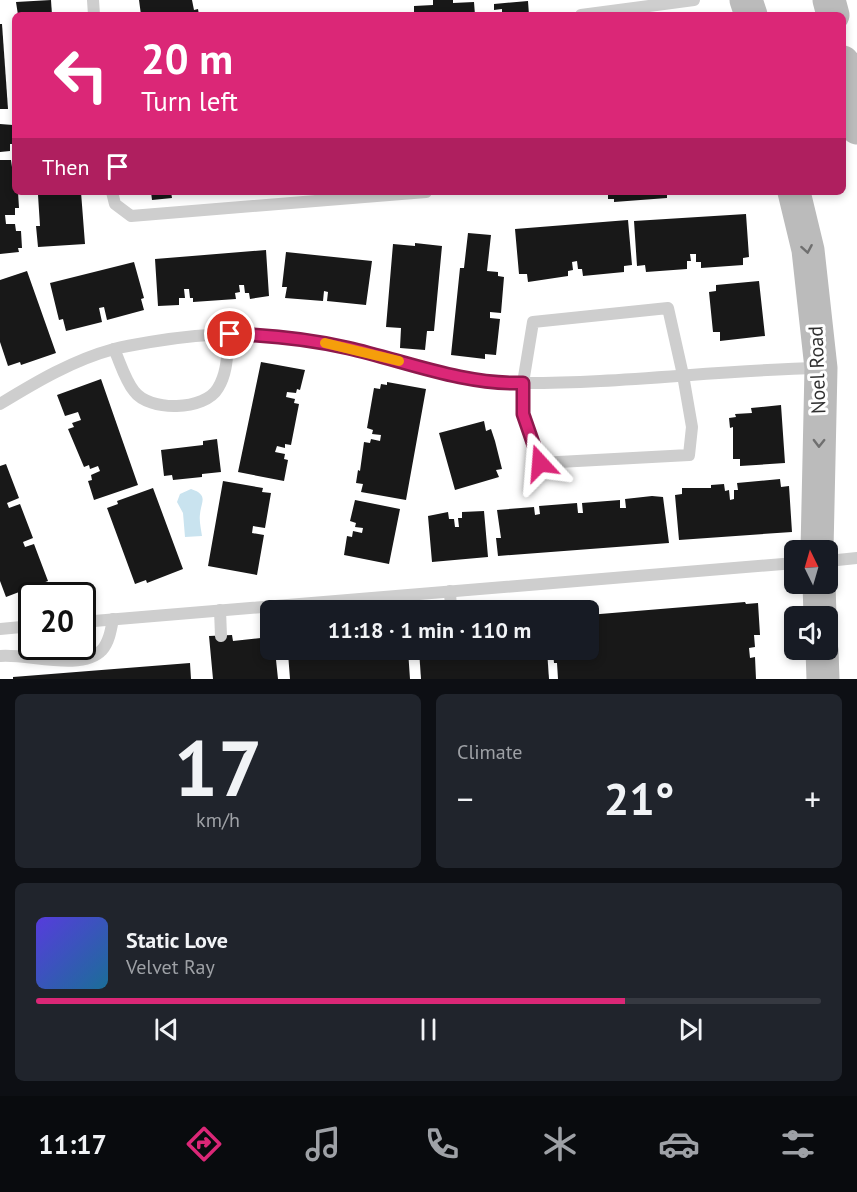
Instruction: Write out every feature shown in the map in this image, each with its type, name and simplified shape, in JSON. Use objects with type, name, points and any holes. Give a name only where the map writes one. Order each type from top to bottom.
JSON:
[{"type":"street","points":[[846,72],[855,104]]},
{"type":"street","name":"Noel Road","points":[[795,195],[808,250],[821,368],[817,540]]},
{"type":"street","points":[[822,660],[823,679]]},
{"type":"lane","points":[[604,12],[694,0]]},
{"type":"lane","points":[[113,195],[115,204],[131,216],[389,195]]},
{"type":"lane","points":[[668,308],[692,427],[689,454],[540,463],[523,414],[523,383],[534,322],[668,308]]},
{"type":"lane","points":[[0,404],[70,365],[114,349],[191,335],[230,334],[307,339],[456,376],[523,383],[821,368]]},
{"type":"lane","points":[[114,349],[135,393],[153,402],[177,407],[199,404],[217,391],[225,374],[230,334]]},
{"type":"lane","points":[[838,560],[857,558]]},
{"type":"lane","points":[[96,621],[784,564]]},
{"type":"lane","points":[[450,591],[450,600]]},
{"type":"lane","points":[[220,610],[221,636]]},
{"type":"lane","points":[[0,656],[13,655],[56,661],[89,659],[101,651],[108,642],[113,619]]},
{"type":"lane","points":[[0,628],[18,627]]},
{"type":"water","points":[[191,489],[197,491],[203,499],[200,519],[202,536],[185,537],[183,513],[177,502],[180,494]]},
{"type":"building","points":[[51,0],[52,12],[18,12],[16,2]]},
{"type":"building","points":[[139,0],[192,0],[194,10],[198,9],[198,12],[141,12]]},
{"type":"building","points":[[433,0],[453,0],[453,3],[474,2],[475,12],[414,12],[414,6],[433,5]]},
{"type":"building","points":[[528,1],[529,12],[502,12],[502,9],[494,10],[494,4]]},
{"type":"building","points":[[0,24],[2,24],[8,109],[0,109]]},
{"type":"building","points":[[0,124],[12,125],[10,151],[0,152]]},
{"type":"building","points":[[0,160],[11,160],[12,195],[18,195],[19,208],[15,208],[15,215],[5,215],[6,224],[15,224],[16,231],[21,231],[22,248],[18,248],[19,252],[0,254]]},
{"type":"building","points":[[38,195],[81,195],[85,244],[38,247],[36,226],[40,226]]},
{"type":"building","points":[[151,195],[172,195],[172,198],[152,200]]},
{"type":"building","points":[[608,195],[667,195],[667,198],[614,202],[614,199],[608,199]]},
{"type":"building","points":[[746,214],[749,257],[743,258],[743,265],[701,268],[701,262],[696,262],[696,254],[690,254],[691,261],[687,261],[687,269],[646,272],[645,265],[637,266],[634,221]]},
{"type":"building","points":[[628,220],[632,265],[624,266],[624,272],[583,276],[582,269],[578,269],[577,261],[572,262],[573,270],[568,271],[568,276],[528,282],[527,274],[519,274],[515,229]]},
{"type":"building","points":[[468,233],[491,235],[487,271],[498,272],[498,276],[504,277],[501,313],[490,312],[490,318],[500,319],[496,355],[485,354],[485,359],[451,355],[460,268],[464,268]]},
{"type":"building","points":[[415,243],[442,246],[434,331],[427,331],[425,350],[400,348],[401,328],[386,327],[393,244],[415,246]]},
{"type":"building","points":[[266,250],[269,296],[250,299],[249,293],[245,293],[244,285],[239,285],[240,292],[235,293],[236,299],[193,302],[189,289],[184,289],[185,298],[179,298],[179,305],[158,306],[155,259]]},
{"type":"building","points":[[286,252],[372,261],[366,305],[327,301],[328,292],[324,291],[323,301],[285,298],[287,287],[282,287]]},
{"type":"building","points":[[134,262],[144,298],[141,299],[144,310],[107,320],[104,307],[99,308],[102,322],[66,331],[63,319],[59,320],[50,283]]},
{"type":"building","points":[[27,271],[56,353],[21,365],[20,362],[8,366],[0,342],[0,280]]},
{"type":"building","points":[[759,281],[765,336],[720,341],[720,332],[713,332],[709,292],[716,291],[716,285]]},
{"type":"building","points":[[261,362],[305,370],[300,390],[297,389],[296,393],[287,392],[286,397],[295,399],[294,403],[299,404],[291,445],[285,444],[285,448],[277,446],[275,452],[285,454],[284,459],[288,460],[284,481],[238,472]]},
{"type":"building","points":[[101,379],[138,485],[94,500],[88,481],[92,480],[91,475],[100,471],[98,466],[90,469],[89,465],[84,467],[68,429],[74,427],[72,423],[81,420],[78,412],[65,416],[57,395]]},
{"type":"building","points":[[387,382],[426,389],[406,500],[361,492],[363,484],[356,483],[364,442],[370,443],[371,439],[380,441],[381,435],[372,434],[373,430],[367,428],[374,388],[380,389],[381,384],[387,385]]},
{"type":"building","points":[[781,405],[785,463],[740,466],[740,459],[733,459],[733,427],[730,428],[729,418],[736,417],[735,414],[752,413],[751,408]]},
{"type":"building","points":[[484,421],[486,431],[491,429],[495,441],[502,469],[496,470],[499,477],[455,490],[439,433]]},
{"type":"building","points":[[217,439],[221,472],[202,474],[202,477],[173,480],[172,475],[164,476],[161,450],[203,445],[203,441]]},
{"type":"building","points":[[6,464],[19,498],[7,503],[9,508],[20,504],[33,538],[23,542],[25,547],[34,544],[48,581],[18,582],[18,592],[6,597],[0,581],[0,466]]},
{"type":"building","points":[[780,479],[781,487],[789,486],[792,532],[679,540],[675,495],[682,494],[682,488],[711,488],[711,485],[724,484],[725,491],[729,490],[730,500],[734,499],[734,490],[738,490],[737,483]]},
{"type":"building","points":[[223,481],[263,488],[262,492],[271,493],[265,528],[253,526],[252,533],[264,535],[257,575],[208,566]]},
{"type":"building","points":[[153,488],[183,569],[147,583],[146,580],[135,584],[107,508],[118,504],[117,501]]},
{"type":"building","points":[[663,497],[669,543],[498,556],[496,538],[501,538],[497,510],[534,507],[535,515],[540,514],[539,506],[577,503],[578,513],[583,513],[582,503],[620,500],[620,508],[626,508],[625,499]]},
{"type":"building","points":[[355,500],[400,509],[389,564],[344,555],[347,536],[352,537],[353,531],[362,533],[363,528],[355,527],[356,523],[350,521]]},
{"type":"building","points":[[484,511],[488,557],[432,562],[428,516],[448,512],[449,519],[454,519],[455,527],[459,527],[458,518],[462,518],[462,512]]},
{"type":"building","points":[[745,602],[746,604],[758,603],[760,635],[754,635],[755,647],[749,648],[750,658],[755,657],[756,679],[558,679],[557,663],[554,663],[554,660],[599,660],[599,614]]},
{"type":"building","points":[[232,635],[233,641],[260,638],[260,660],[276,660],[278,679],[213,679],[209,636]]},
{"type":"building","points":[[289,660],[409,660],[410,679],[290,679]]},
{"type":"building","points":[[420,660],[548,660],[549,679],[421,679]]},
{"type":"building","points":[[190,663],[191,679],[13,679],[13,677]]},
{"type":"slow traffic","points":[[325,343],[399,361]]},
{"type":"route","points":[[230,334],[261,334],[307,339],[456,376],[523,383],[523,414],[540,463]]}]
